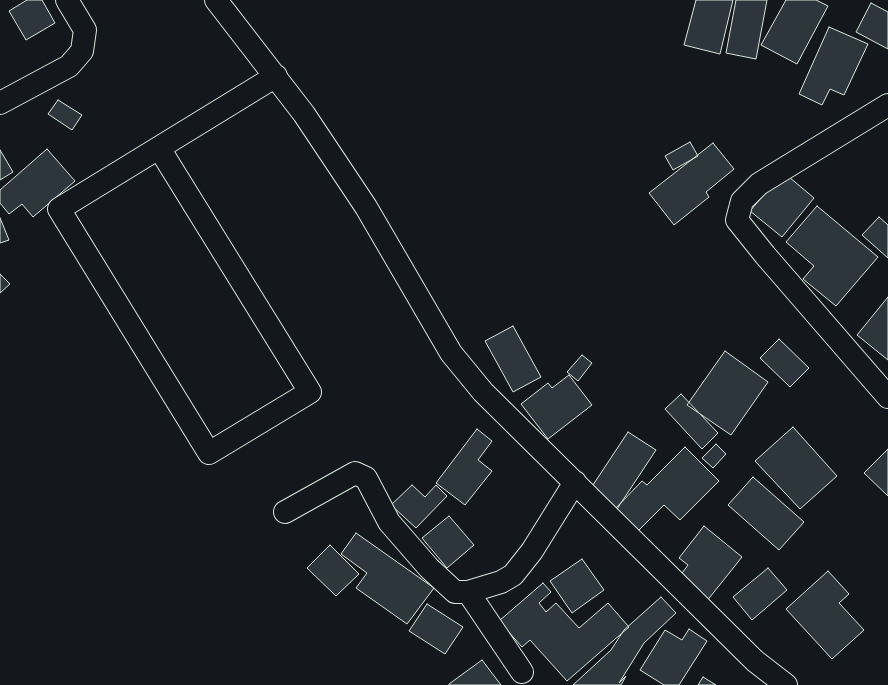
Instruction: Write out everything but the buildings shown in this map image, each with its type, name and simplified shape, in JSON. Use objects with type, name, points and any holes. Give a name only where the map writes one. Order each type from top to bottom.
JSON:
[{"type":"street","points":[[0,103],[69,66],[82,51],[85,30],[67,0]]},
{"type":"street","points":[[216,0],[304,114],[366,207],[451,353],[483,392],[755,661],[786,685]]},
{"type":"street","points":[[159,148],[310,392],[210,454],[59,209],[276,76]]},
{"type":"street","points":[[888,105],[759,184],[742,201],[737,220],[770,261],[888,397]]},
{"type":"street","points":[[285,512],[355,473],[366,478],[389,522],[429,568],[455,592],[468,592],[501,582],[513,575],[536,545],[575,482]]},
{"type":"street","points":[[468,592],[522,672]]}]
